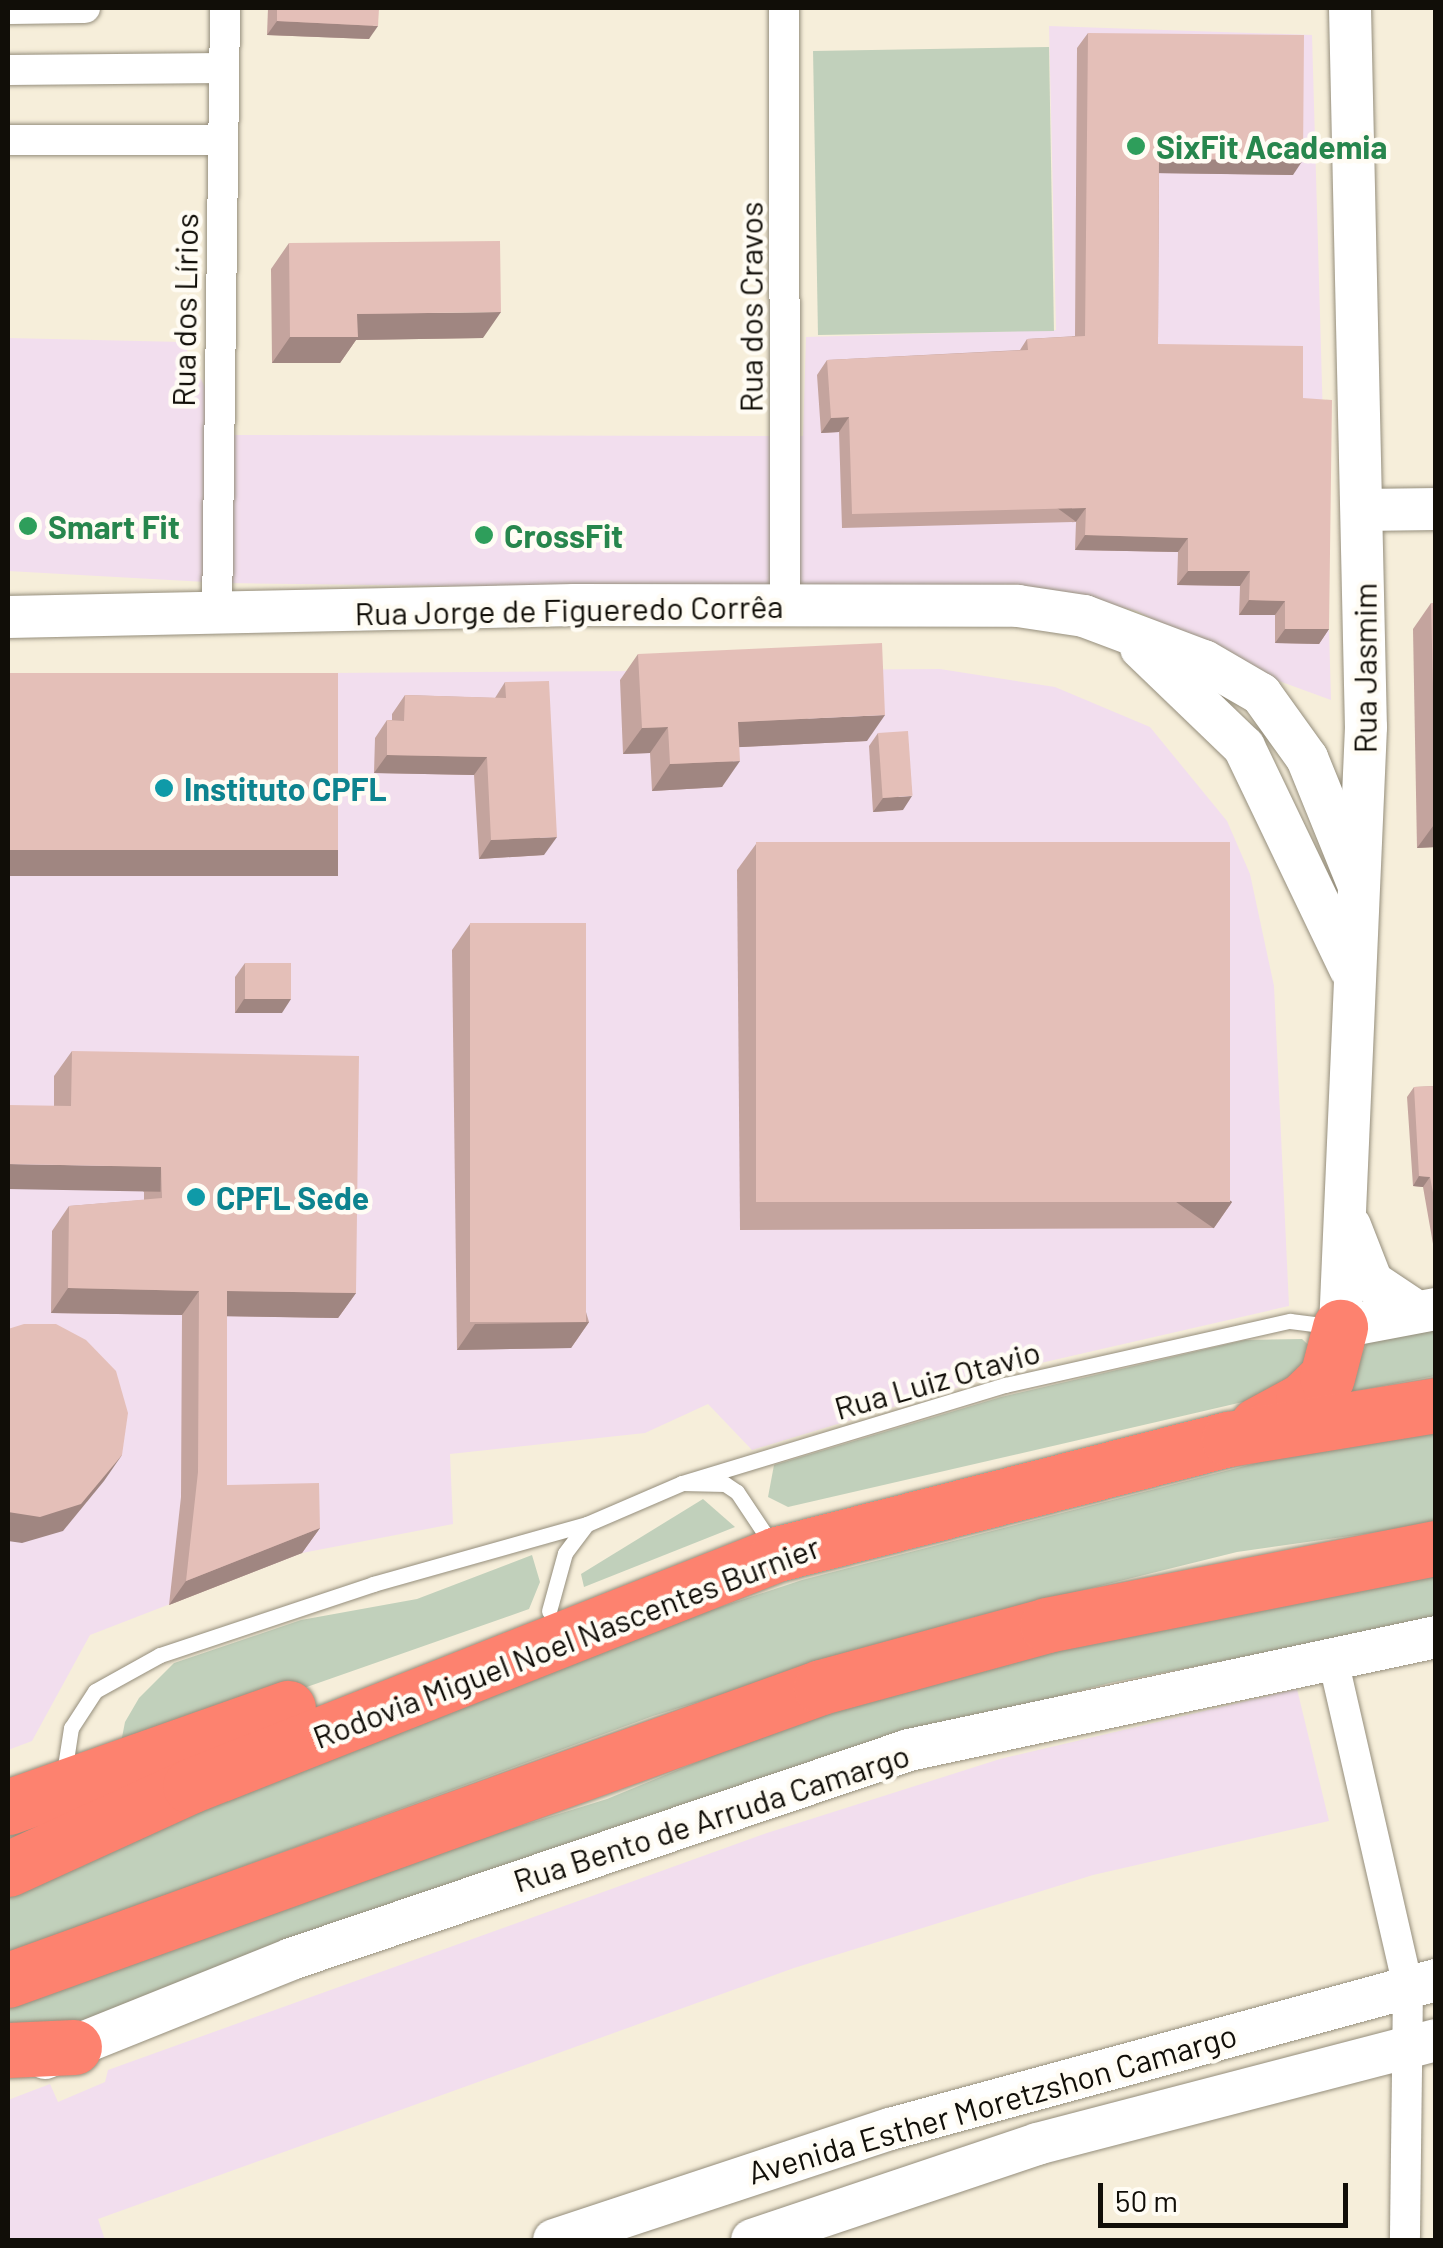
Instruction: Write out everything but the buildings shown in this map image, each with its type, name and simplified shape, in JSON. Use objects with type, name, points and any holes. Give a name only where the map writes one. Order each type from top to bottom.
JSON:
[{"type":"highway","points":[[1229,1439],[1303,1400],[1328,1376],[1340,1327]]},
{"type":"highway","name":"Rodovia Miguel Noel Nascentes Burnier","points":[[8,1870],[564,1620],[777,1554],[1229,1439],[1436,1406]]},
{"type":"highway","points":[[8,1980],[821,1687],[1048,1625],[1436,1548]]},
{"type":"highway","points":[[8,1807],[62,1785],[564,1620]]},
{"type":"highway","points":[[8,2050],[74,2046]]},
{"type":"main road","name":"Rua Jasmim","points":[[1340,1327],[1339,1262],[1348,1218],[1357,881],[1366,727],[1350,8]]},
{"type":"main road","points":[[1362,510],[1436,510]]},
{"type":"main road","name":"Rua Jorge de Figueredo Corrêa","points":[[8,618],[785,606],[1018,606],[1084,616],[1240,678],[1261,694],[1308,758],[1357,881]]},
{"type":"main road","name":"Rua Jorge de Figueredo Corrêa","points":[[1125,634],[1202,700],[1265,782],[1356,979]]},
{"type":"main road","points":[[1265,782],[1366,727]]},
{"type":"main road","points":[[1348,1218],[1372,1282],[1426,1310]]},
{"type":"main road","points":[[1340,1327],[1426,1310]]},
{"type":"main road","name":"Rua Bento de Arruda Camargo","points":[[8,2072],[291,1959],[891,1756],[1332,1655],[1436,1637]]},
{"type":"main road","name":"Avenida Esther Moretzshon Camargo","points":[[554,2240],[890,2129],[1422,1984]]},
{"type":"main road","name":"Avenida Esther Moretzshon Camargo","points":[[752,2240],[1038,2144],[1423,2043]]},
{"type":"street","points":[[8,9],[85,8]]},
{"type":"street","name":"Rua dos Lírios","points":[[217,614],[225,8]]},
{"type":"street","name":"Rua dos Cravos","points":[[784,8],[785,606]]},
{"type":"street","points":[[8,70],[224,68]]},
{"type":"street","points":[[8,140],[222,140]]},
{"type":"street","points":[[1332,1655],[1422,1984],[1423,2043],[1405,2240]]},
{"type":"lane","name":"Rua Luiz Otavio","points":[[62,1785],[72,1728],[94,1691],[160,1654],[373,1584],[587,1524],[682,1483],[1005,1385],[1290,1321],[1340,1327]]},
{"type":"lane","points":[[682,1483],[724,1484],[737,1492],[777,1554]]},
{"type":"lane","points":[[564,1620],[565,1553],[587,1524]]},
{"type":"shaded area","points":[[1049,26],[1312,35],[1331,700],[1257,673],[1137,611],[1066,594],[224,583],[8,571],[8,338],[183,342],[228,435],[803,436],[806,337],[1056,330]]},
{"type":"shaded area","points":[[940,669],[1055,687],[1150,727],[1227,821],[1250,874],[1274,986],[1289,1306],[1032,1365],[752,1450],[708,1404],[645,1433],[450,1454],[453,1524],[302,1553],[90,1635],[32,1741],[8,1750],[8,675]]},
{"type":"shaded area","points":[[1297,1689],[1329,1821],[1093,1875],[794,1968],[98,2219],[105,2240],[8,2240],[8,2100],[50,2084],[58,2102],[105,2082],[108,2070],[767,1833],[1000,1759]]},
{"type":"green space","points":[[1049,47],[1054,331],[818,335],[813,51]]},
{"type":"green space","points":[[1435,1330],[1435,1376],[1345,1393],[1369,1338]]},
{"type":"green space","points":[[1302,1339],[1314,1350],[1282,1393],[788,1507],[768,1497],[774,1465],[1001,1397],[1245,1340]]},
{"type":"green space","points":[[1435,1428],[1435,1524],[1237,1552],[962,1620],[653,1716],[8,1953],[8,1891],[507,1677],[802,1580],[1322,1446]]},
{"type":"green space","points":[[703,1499],[735,1527],[584,1587],[581,1574]]},
{"type":"green space","points":[[532,1555],[540,1582],[529,1609],[119,1753],[125,1722],[139,1698],[174,1663],[301,1620],[417,1599]]},
{"type":"green space","points":[[1435,1574],[1435,1620],[1110,1683],[855,1749],[77,2027],[8,2038],[8,2006],[278,1901],[607,1799],[782,1727],[1088,1638]]},
{"type":"place","name":"SixFit Academia","points":[[1136,146]]},
{"type":"place","name":"Smart Fit","points":[[28,526]]},
{"type":"place","name":"CrossFit","points":[[484,535]]},
{"type":"place","name":"Instituto CPFL","points":[[164,788]]},
{"type":"place","name":"CPFL Sede","points":[[196,1197]]}]
